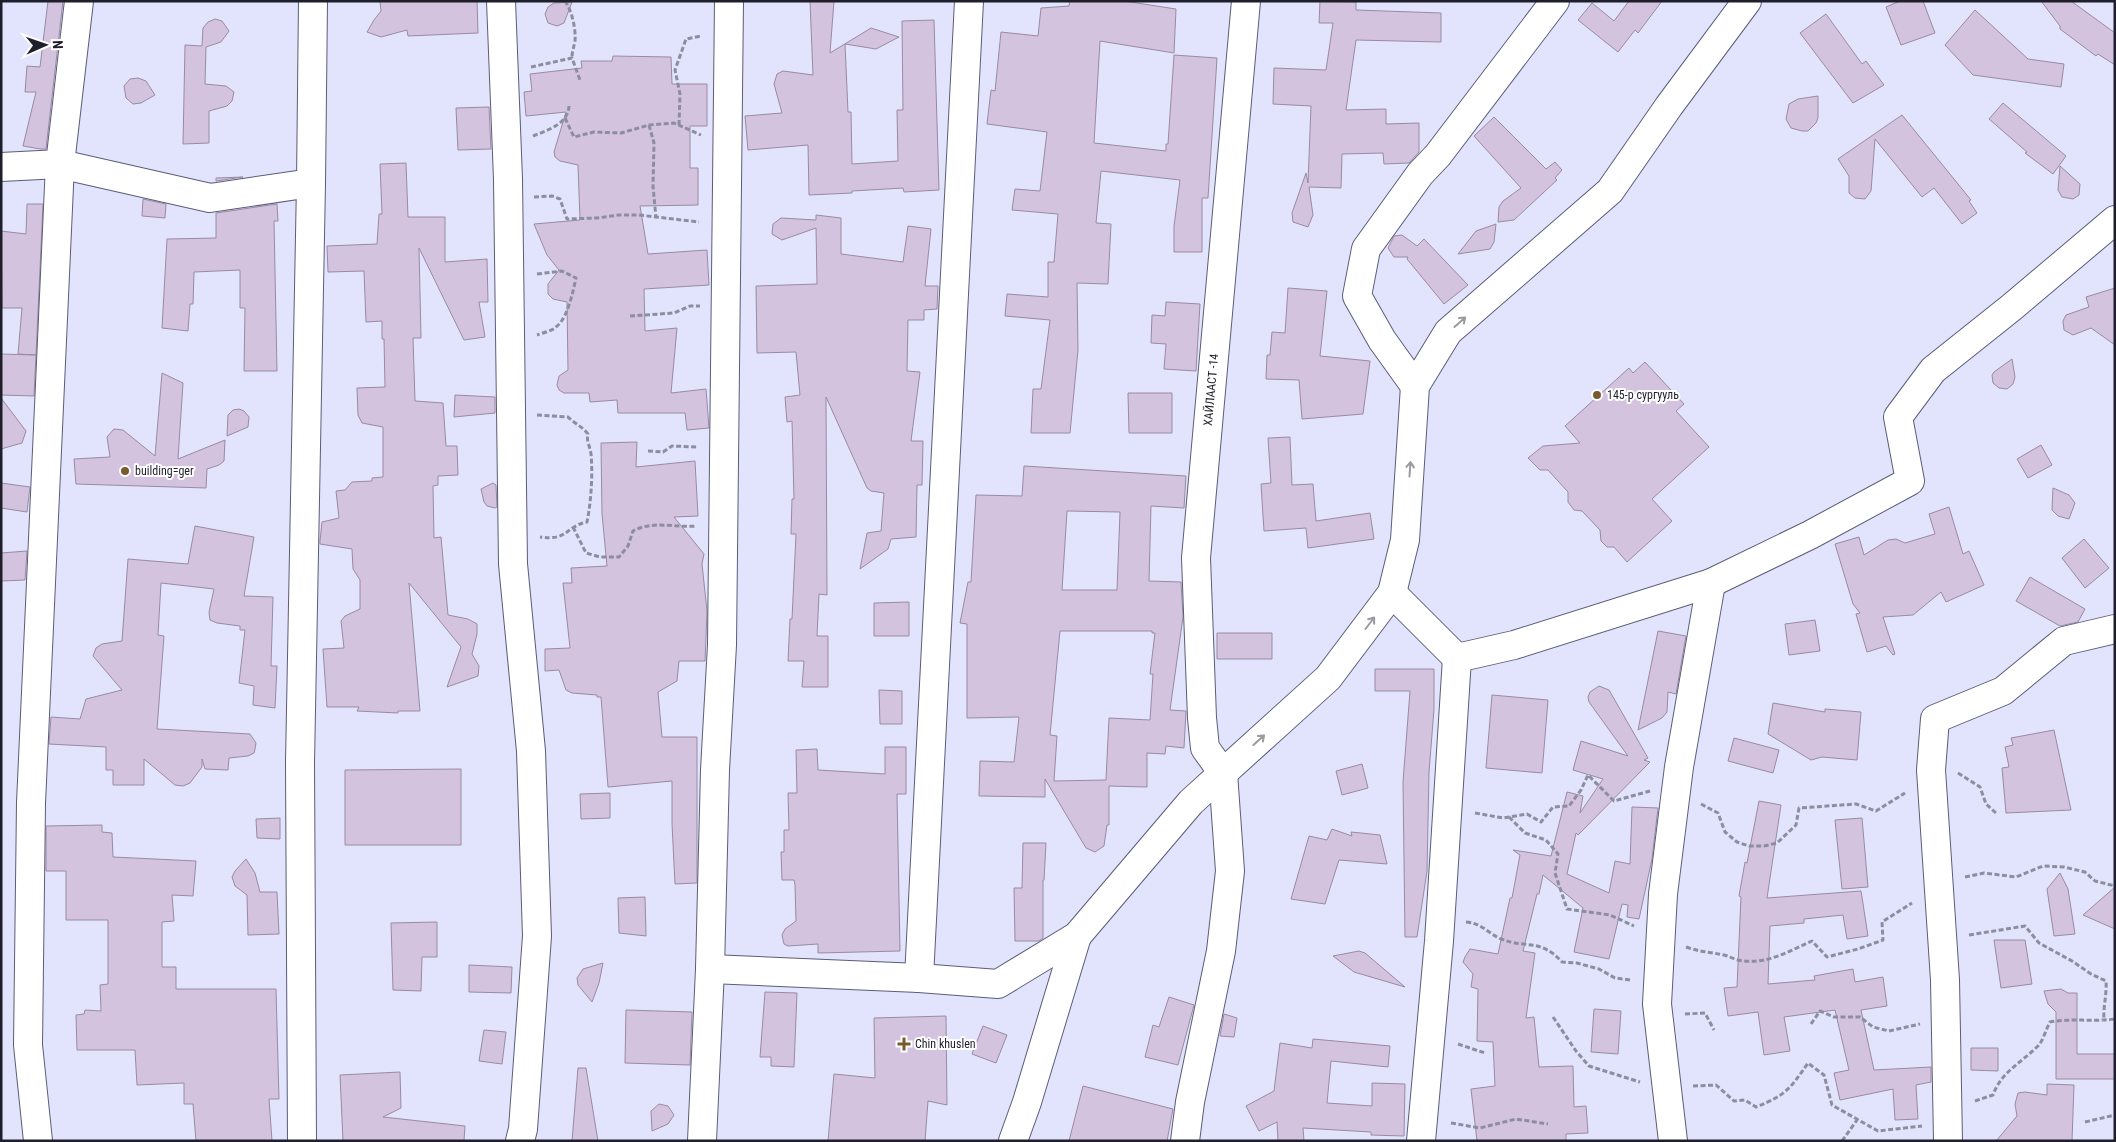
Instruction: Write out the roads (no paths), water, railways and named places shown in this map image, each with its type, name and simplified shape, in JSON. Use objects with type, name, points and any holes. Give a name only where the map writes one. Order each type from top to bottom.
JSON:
[{"type":"street","points":[[38,1141],[28,1045],[30,803],[60,164],[79,1]]},
{"type":"street","points":[[302,1141],[300,763],[313,1]]},
{"type":"street","points":[[501,1],[507,146],[513,564],[531,751],[537,936],[523,1129],[520,1141]]},
{"type":"street","points":[[702,1141],[710,969],[715,770],[722,645],[729,1]]},
{"type":"street","points":[[920,978],[968,1]]},
{"type":"street","name":"ХАЙЛААСТ -14","points":[[1223,773],[1204,748],[1196,558],[1246,1]]},
{"type":"street","points":[[1415,386],[1382,340],[1357,296],[1366,249],[1420,174],[1438,155],[1554,1]]},
{"type":"street","points":[[710,969],[920,978],[998,984],[1077,936],[1191,802],[1328,678],[1392,593],[1405,540],[1415,386],[1448,332],[1610,191],[1669,106],[1747,1]]},
{"type":"street","points":[[1,166],[60,164],[210,198],[311,183]]},
{"type":"street","points":[[1457,658],[1514,645],[1711,583],[1810,534],[1910,481],[1898,417],[1934,370],[2115,220]]},
{"type":"street","points":[[1673,1141],[1659,1022],[1658,988],[1663,894],[1676,794],[1711,583]]},
{"type":"street","points":[[1392,593],[1457,658],[1439,941],[1422,1129]]},
{"type":"street","points":[[1948,1141],[1946,1021],[1931,770],[1935,719],[2003,691],[2064,641],[2115,629]]},
{"type":"street","points":[[1185,1141],[1190,1102],[1221,951],[1230,871],[1223,773]]},
{"type":"street","points":[[1013,1141],[1027,1102],[1077,936]]},
{"type":"place","name":"145-р сургууль","points":[[1597,395]]},
{"type":"place","name":"building=ger","points":[[125,471]]},
{"type":"place","name":"Chin khuslen","points":[[904,1044]]}]
